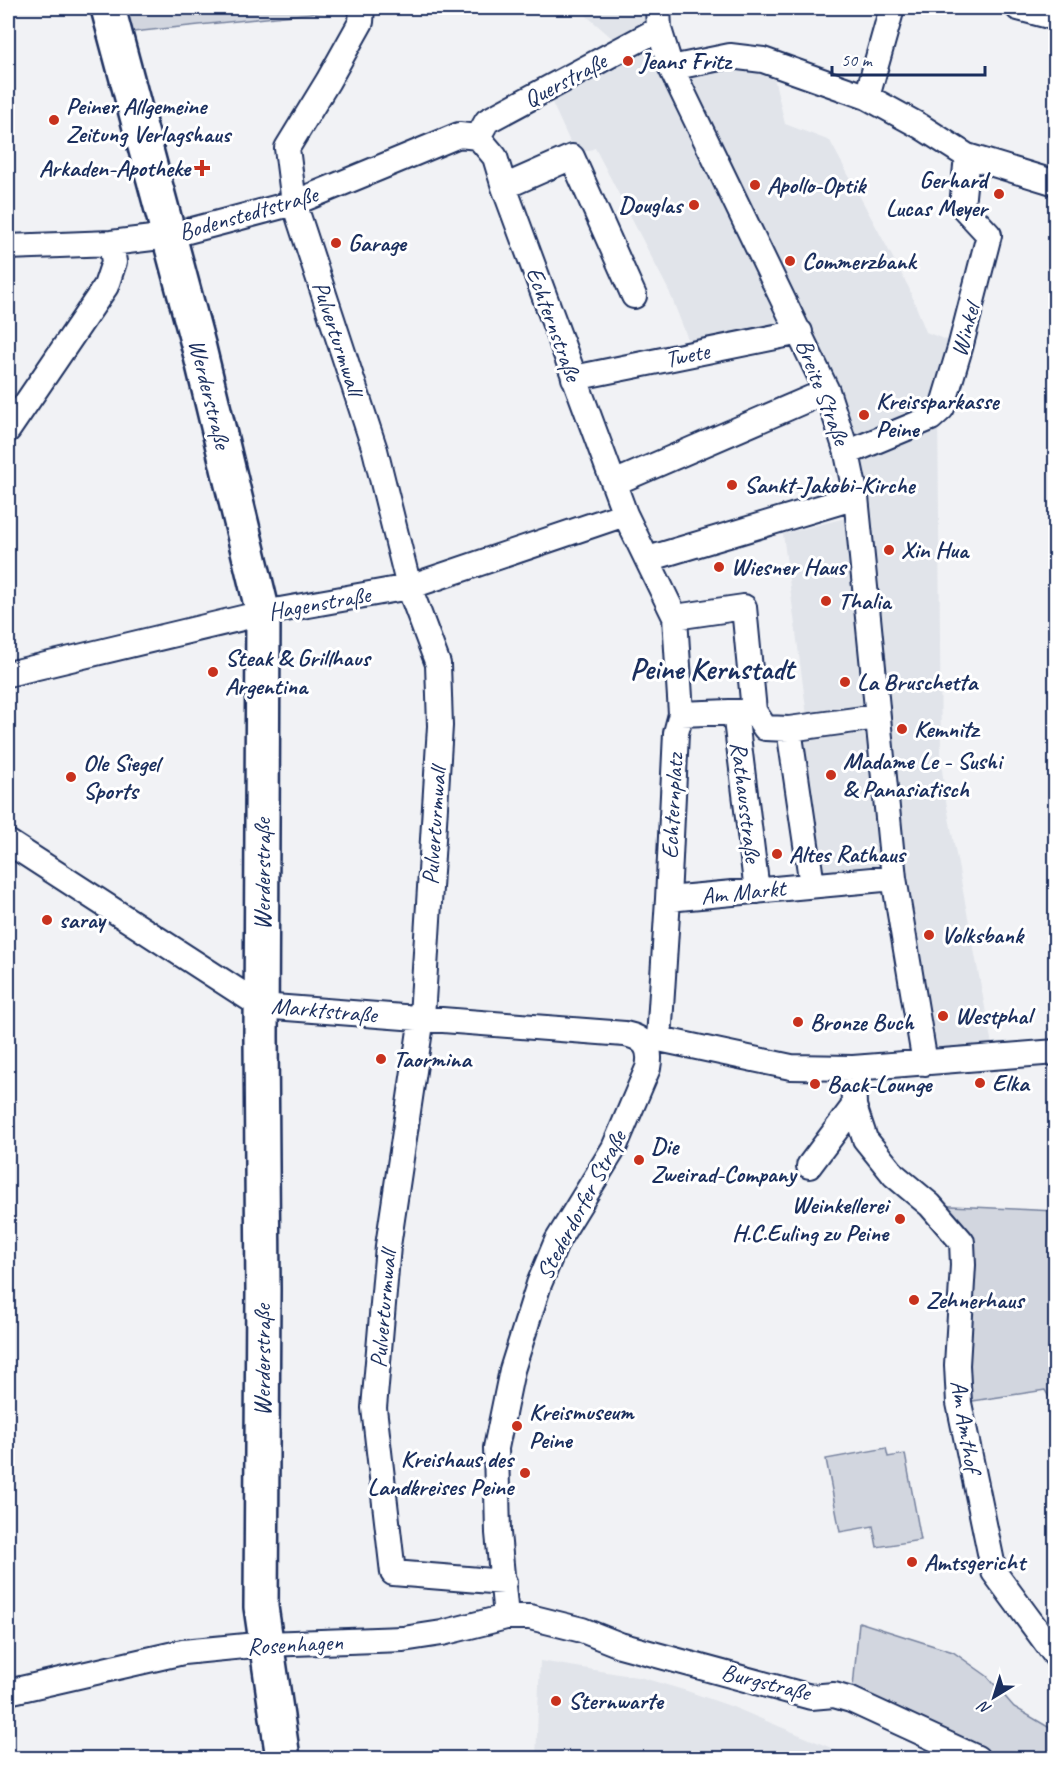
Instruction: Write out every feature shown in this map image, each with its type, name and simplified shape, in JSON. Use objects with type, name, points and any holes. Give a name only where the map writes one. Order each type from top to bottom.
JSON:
[{"type":"street","name":"Werderstraße","points":[[108,8],[199,348],[263,613],[261,1607],[283,1758]]},
{"type":"street","name":"Pulverturmwall","points":[[362,8],[361,22],[328,81],[286,148],[294,204],[375,450],[408,587],[438,664],[440,726],[422,1017],[388,1246],[374,1408],[393,1573],[504,1582]]},
{"type":"street","points":[[867,97],[892,8]]},
{"type":"street","points":[[1017,8],[1056,18]]},
{"type":"street","name":"Breite Straße","points":[[658,18],[671,68],[827,391],[847,453],[856,497],[894,878]]},
{"type":"street","name":"Querstraße","points":[[478,137],[487,121],[658,18]]},
{"type":"street","points":[[671,68],[730,56],[763,60],[867,97],[920,126],[967,156],[1056,183]]},
{"type":"street","name":"Bodenstedtstraße","points":[[8,247],[111,243],[169,236],[294,204],[459,135],[478,137]]},
{"type":"street","name":"Echternstraße","points":[[478,137],[495,157],[504,187],[625,514]]},
{"type":"street","name":"Winkel","points":[[847,453],[931,418],[942,408],[989,235],[962,206],[967,156]]},
{"type":"street","points":[[504,187],[572,157],[634,296]]},
{"type":"street","points":[[8,430],[106,286],[114,262],[111,243]]},
{"type":"street","name":"Twete","points":[[574,378],[800,332]]},
{"type":"street","points":[[614,483],[827,391]]},
{"type":"street","points":[[648,559],[856,497]]},
{"type":"street","name":"Hagenstraße","points":[[8,674],[263,613],[408,587],[625,514]]},
{"type":"street","name":"Echternplatz","points":[[625,514],[675,617],[681,714],[676,733],[668,899]]},
{"type":"street","points":[[675,617],[744,607],[744,712]]},
{"type":"street","points":[[681,714],[744,712],[765,728],[789,729],[877,717]]},
{"type":"street","name":"Rathausstraße","points":[[744,712],[757,891]]},
{"type":"street","points":[[789,729],[812,885]]},
{"type":"street","name":"Marktstraße","points":[[8,842],[261,1006],[625,1034],[637,1036],[648,1045]]},
{"type":"street","points":[[894,878],[926,1063]]},
{"type":"street","name":"Am Markt","points":[[894,878],[668,899],[659,1039],[791,1067],[853,1068],[1056,1052]]},
{"type":"street","name":"Stederdorfer Straße","points":[[506,1617],[498,1533],[496,1448],[512,1370],[539,1284],[557,1241],[614,1148],[648,1068],[650,1058],[648,1045]]},
{"type":"street","name":"Am Amthof","points":[[853,1068],[854,1106],[865,1139],[894,1175],[930,1205],[962,1242],[957,1365],[959,1403],[994,1572],[1056,1656]]},
{"type":"street","points":[[809,1166],[854,1106]]},
{"type":"street","name":"Rosenhagen","points":[[8,1692],[183,1652],[266,1644],[403,1639],[442,1633],[506,1617],[530,1617],[582,1630]]},
{"type":"street","name":"Burgstraße","points":[[582,1630],[620,1645],[811,1697],[834,1695],[851,1700],[977,1758]]},
{"type":"shaded area","points":[[125,8],[339,8],[341,10],[133,32]]},
{"type":"shaded area","points":[[581,8],[650,8],[669,75],[728,61],[772,69],[785,124],[830,141],[909,288],[926,332],[951,342],[938,401],[941,760],[945,796],[993,1050],[927,1055],[896,874],[807,881],[785,734],[809,731],[783,534],[861,514],[806,323],[691,347],[669,291],[595,148],[576,155],[548,94],[628,52],[581,11]]},
{"type":"shaded area","points":[[930,1205],[1055,1211],[1055,1407],[1045,1390],[959,1403],[963,1265]]},
{"type":"shaded area","points":[[886,1448],[888,1457],[905,1454],[921,1540],[877,1547],[873,1526],[840,1532],[826,1459]]},
{"type":"shaded area","points":[[859,1622],[953,1652],[987,1676],[1014,1707],[1055,1731],[1055,1753],[1048,1758],[1002,1758],[853,1688]]},
{"type":"shaded area","points":[[540,1661],[643,1678],[687,1691],[733,1707],[855,1758],[536,1758]]},
{"type":"place","name":"Jeans Fritz","points":[[628,61]]},
{"type":"place","name":"Peiner Allgemeine Zeitung Verlagshaus","points":[[54,120]]},
{"type":"place","name":"Arkaden-Apotheke","points":[[202,168]]},
{"type":"place","name":"Apollo-Optik","points":[[755,185]]},
{"type":"place","name":"Gerhard Lucas Meyer","points":[[999,194]]},
{"type":"place","name":"Douglas","points":[[694,205]]},
{"type":"place","name":"Garage","points":[[336,243]]},
{"type":"place","name":"Commerzbank","points":[[790,261]]},
{"type":"place","name":"Kreissparkasse Peine","points":[[864,415]]},
{"type":"place","name":"Sankt-Jakobi-Kirche","points":[[732,485]]},
{"type":"place","name":"Xin Hua","points":[[889,550]]},
{"type":"place","name":"Wiesner Haus","points":[[719,567]]},
{"type":"place","name":"Thalia","points":[[826,601]]},
{"type":"place","name":"Steak & Grillhaus Argentina","points":[[213,672]]},
{"type":"place","name":"La Bruschetta","points":[[845,682]]},
{"type":"place","name":"Kemnitz","points":[[902,729]]},
{"type":"place","name":"Madame Le - Sushi & Panasiatisch","points":[[831,775]]},
{"type":"place","name":"Ole Siegel Sports","points":[[71,777]]},
{"type":"place","name":"Altes Rathaus","points":[[777,854]]},
{"type":"place","name":"saray","points":[[47,920]]},
{"type":"place","name":"Volksbank","points":[[929,935]]},
{"type":"place","name":"Westphal","points":[[943,1016]]},
{"type":"place","name":"Bronze Buch","points":[[798,1022]]},
{"type":"place","name":"Taormina","points":[[381,1059]]},
{"type":"place","name":"Elka","points":[[980,1083]]},
{"type":"place","name":"Back-Lounge","points":[[815,1084]]},
{"type":"place","name":"Die Zweirad-Company","points":[[639,1160]]},
{"type":"place","name":"Weinkellerei H.C.Euling zu Peine","points":[[900,1219]]},
{"type":"place","name":"Zehnerhaus","points":[[914,1300]]},
{"type":"place","name":"Kreismuseum Peine","points":[[517,1426]]},
{"type":"place","name":"Kreishaus des Landkreises Peine","points":[[525,1473]]},
{"type":"place","name":"Amtsgericht","points":[[912,1562]]},
{"type":"place","name":"Sternwarte","points":[[556,1701]]},
{"type":"district","name":"Peine Kernstadt","points":[[712,669]]}]
